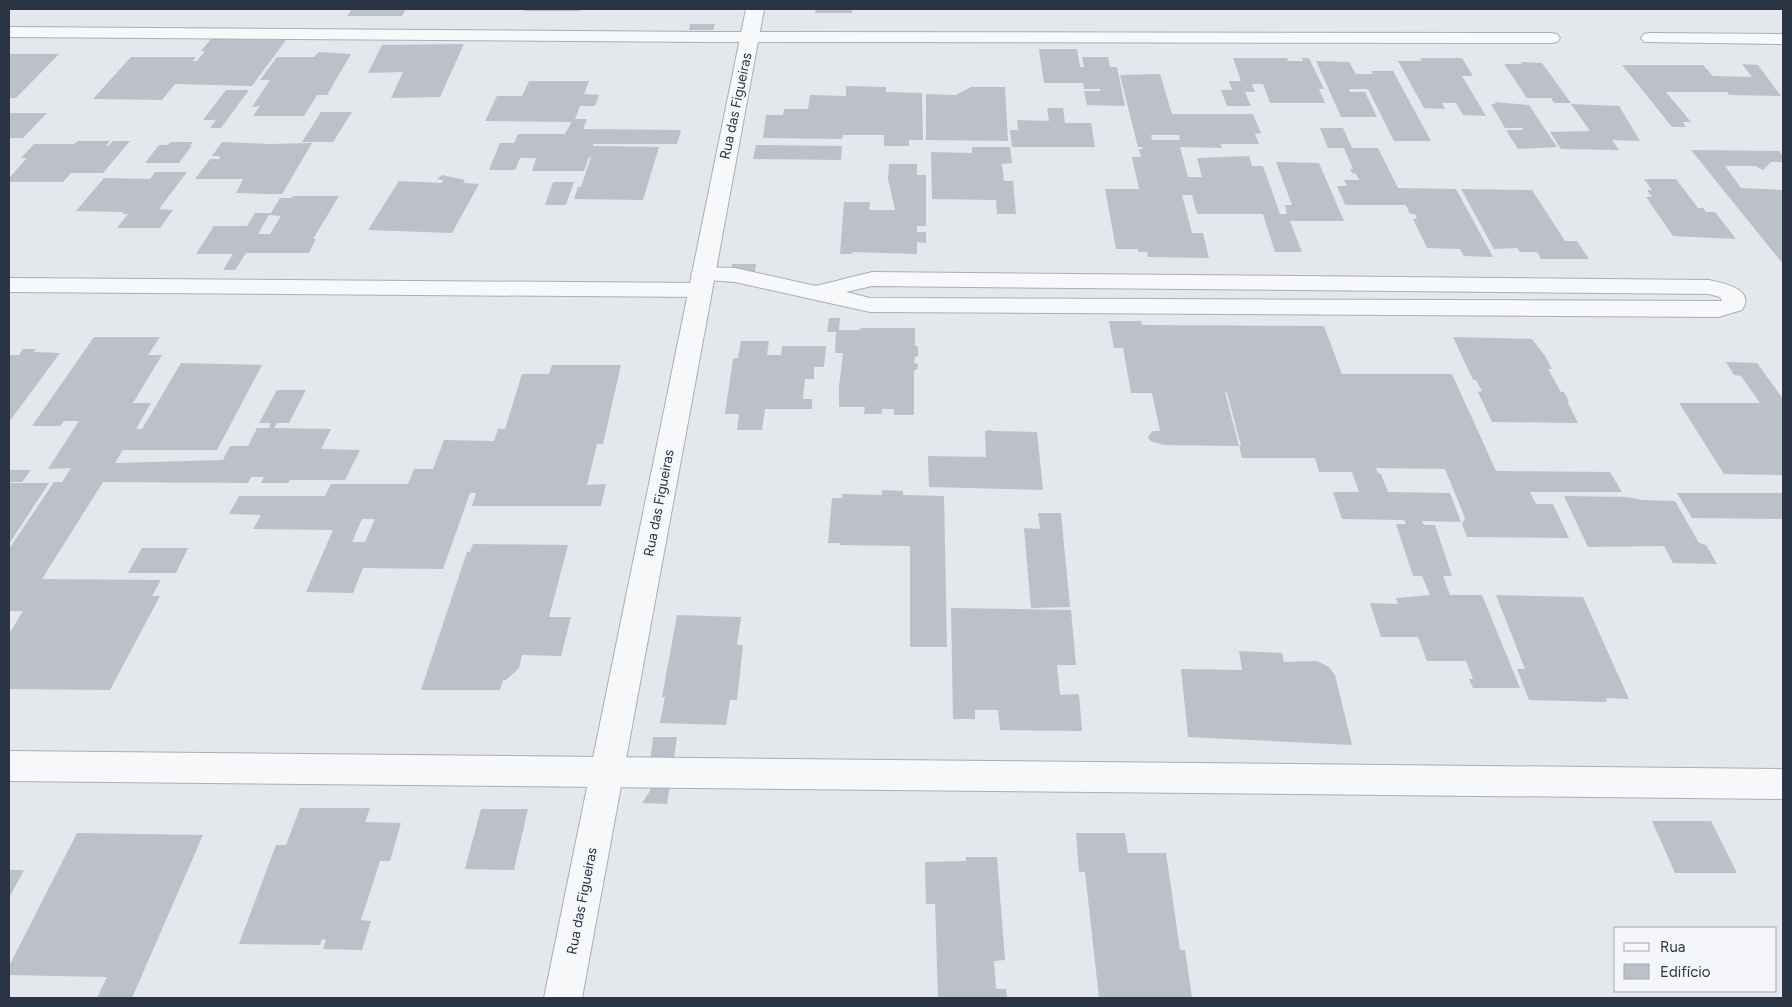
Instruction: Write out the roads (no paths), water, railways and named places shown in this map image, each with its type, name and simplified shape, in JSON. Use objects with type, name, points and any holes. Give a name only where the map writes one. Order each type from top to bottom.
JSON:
[{"type":"street","name":"Rua das Figueiras","points":[[563,998],[755,9]]},
{"type":"street","points":[[9,32],[750,37],[1551,38]]},
{"type":"street","points":[[1650,38],[1783,39]]},
{"type":"street","points":[[9,285],[701,282],[736,275],[819,292],[870,305],[1718,310],[1734,305],[1734,298],[1728,292],[1709,287],[872,279],[819,292]]},
{"type":"street","points":[[1188,282],[1192,308]]},
{"type":"street","points":[[9,766],[607,774],[1783,784]]}]
